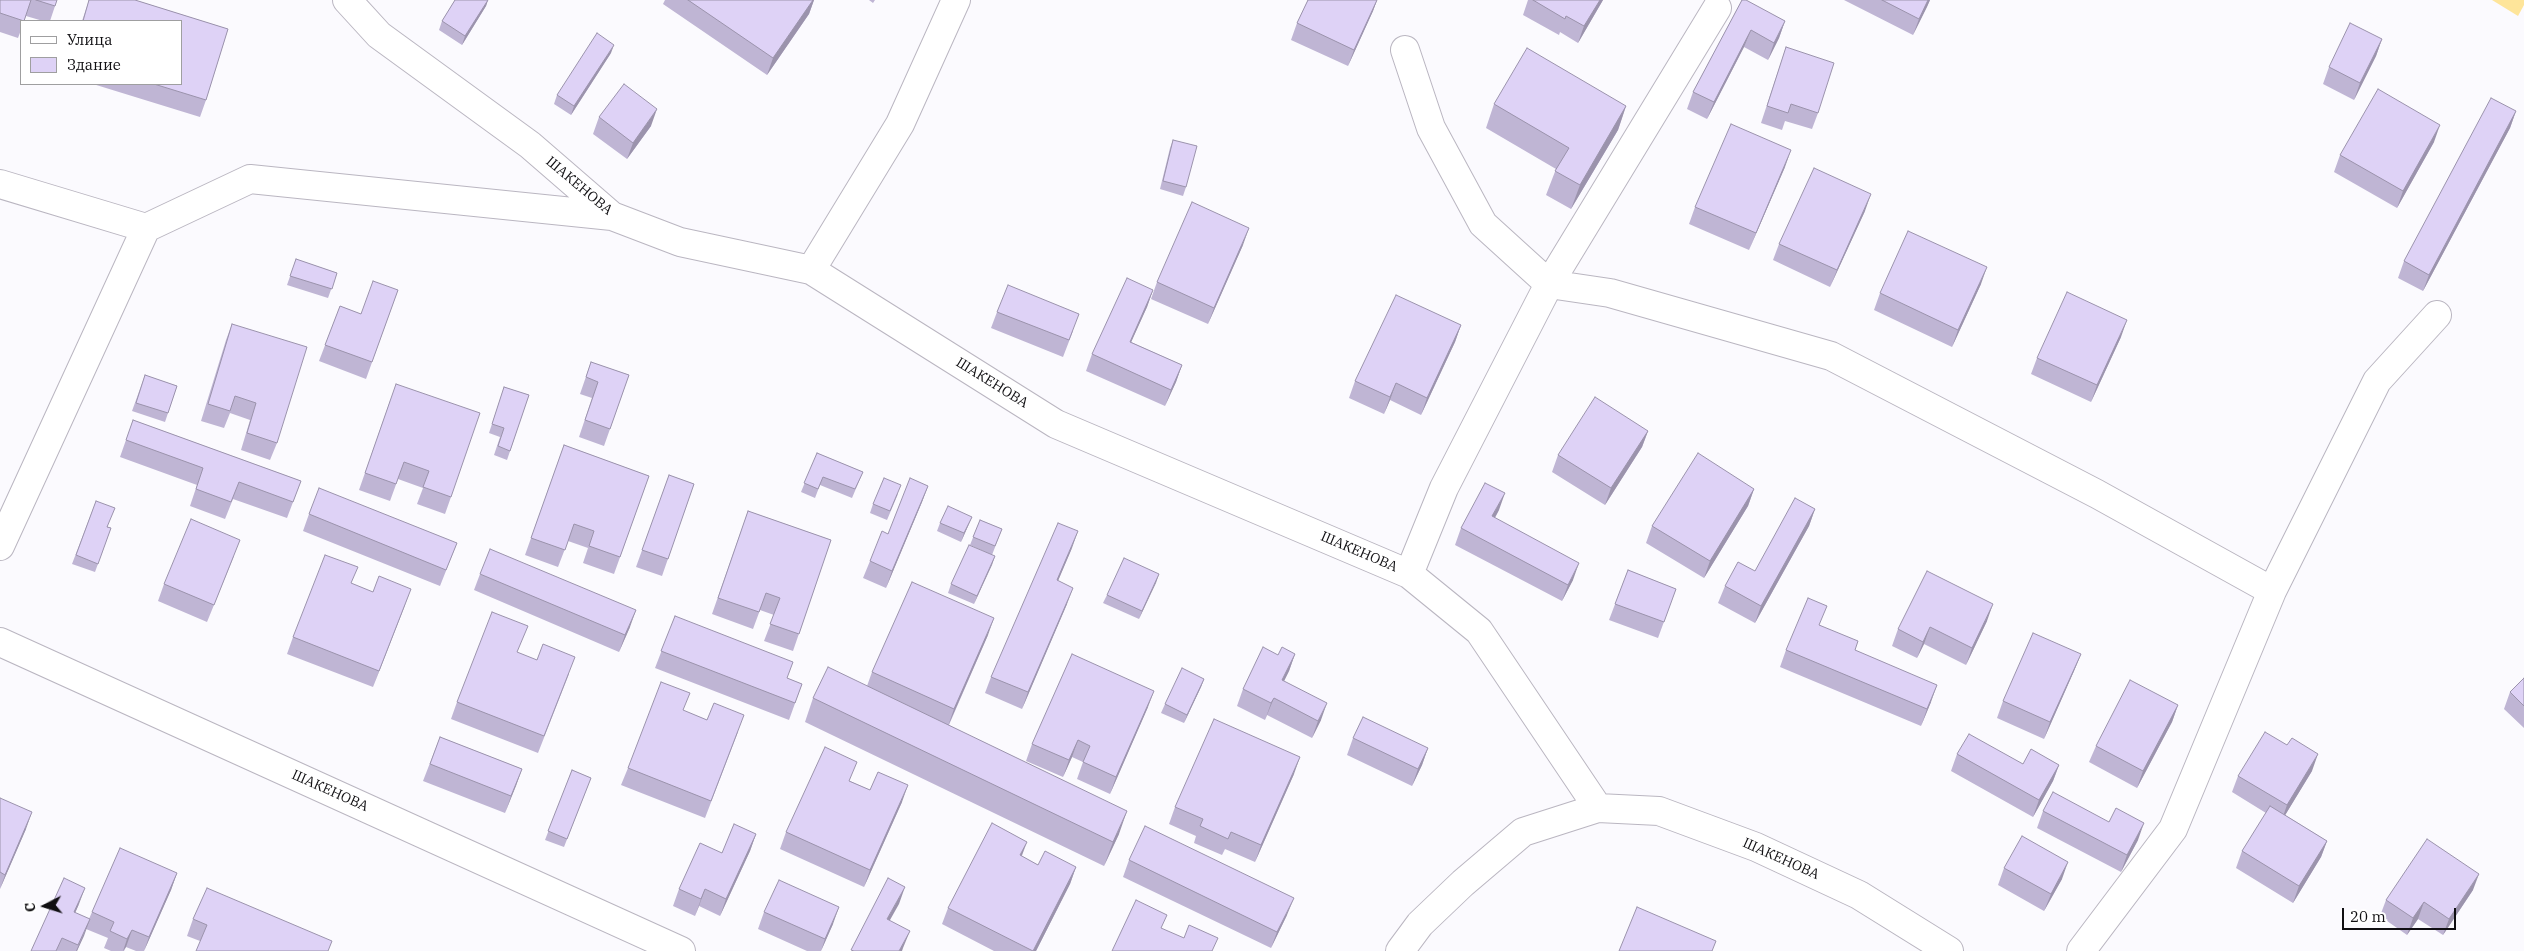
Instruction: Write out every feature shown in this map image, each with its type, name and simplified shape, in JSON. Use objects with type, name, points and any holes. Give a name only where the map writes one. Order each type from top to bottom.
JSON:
[{"type":"street","name":"ШАКЕНОВА","points":[[347,0],[379,35],[530,145],[612,216],[680,242],[811,270],[1056,424],[1409,574],[1479,631],[1598,808]]},
{"type":"street","points":[[811,270],[900,124],[956,0]]},
{"type":"street","points":[[1409,574],[1444,488],[1549,284],[1718,8]]},
{"type":"street","points":[[1405,50],[1431,128],[1483,224],[1549,284],[1610,293],[1831,356],[2097,494],[2272,590]]},
{"type":"street","points":[[0,546],[146,228],[250,179],[612,216]]},
{"type":"street","points":[[0,184],[146,228]]},
{"type":"street","points":[[2081,951],[2173,829],[2272,590],[2377,380],[2437,314]]},
{"type":"street","name":"ШАКЕНОВА","points":[[0,642],[664,948]]},
{"type":"street","name":"ШАКЕНОВА","points":[[1400,951],[1420,924],[1463,883],[1523,832],[1598,808],[1659,811],[1756,847],[1859,895],[1949,951]]},
{"type":"shaded area","points":[[2492,0],[2524,0],[2524,5],[2518,16]]},
{"type":"building","points":[[0,0],[31,0],[24,20],[0,13]]},
{"type":"building","points":[[36,0],[57,0],[55,6]]},
{"type":"building","points":[[89,0],[135,0],[228,29],[206,100],[157,85],[182,85],[182,20],[83,20]]},
{"type":"building","points":[[455,0],[488,0],[465,36],[442,21]]},
{"type":"building","points":[[688,0],[813,0],[773,58]]},
{"type":"building","points":[[1308,0],[1377,0],[1354,50],[1297,23]]},
{"type":"building","points":[[1533,0],[1600,0],[1584,26],[1566,16],[1565,19]]},
{"type":"building","points":[[1742,0],[1746,0],[1785,21],[1774,43],[1751,30],[1714,102],[1693,92]]},
{"type":"building","points":[[1882,0],[1928,0],[1919,19]]},
{"type":"building","points":[[2350,23],[2382,39],[2360,83],[2329,67]]},
{"type":"building","points":[[597,33],[614,45],[574,106],[557,95]]},
{"type":"building","points":[[1786,47],[1834,63],[1818,113],[1791,104],[1788,113],[1767,106]]},
{"type":"building","points":[[1527,48],[1626,106],[1580,185],[1555,171],[1569,148],[1494,104]]},
{"type":"building","points":[[624,84],[657,109],[633,143],[599,117]]},
{"type":"building","points":[[2378,89],[2440,125],[2403,191],[2340,155]]},
{"type":"building","points":[[2491,98],[2516,111],[2429,275],[2404,261]]},
{"type":"building","points":[[1731,124],[1791,150],[1756,233],[1695,207]]},
{"type":"building","points":[[1173,140],[1197,146],[1186,187],[1163,181]]},
{"type":"building","points":[[1814,168],[1871,194],[1837,270],[1779,244]]},
{"type":"building","points":[[1192,202],[1249,228],[1214,308],[1157,282]]},
{"type":"building","points":[[1908,231],[1987,267],[1958,330],[1880,293]]},
{"type":"building","points":[[296,259],[337,273],[332,289],[290,276]]},
{"type":"building","points":[[1127,278],[1153,290],[1130,342],[1182,365],[1171,390],[1092,354]]},
{"type":"building","points":[[373,281],[398,290],[372,362],[325,345],[340,306],[361,314]]},
{"type":"building","points":[[1008,285],[1079,314],[1069,340],[997,312]]},
{"type":"building","points":[[2067,292],[2127,320],[2097,385],[2037,358]]},
{"type":"building","points":[[1396,295],[1461,325],[1427,398],[1396,383],[1390,397],[1355,381]]},
{"type":"building","points":[[232,324],[307,347],[277,443],[247,433],[256,403],[235,396],[230,411],[208,404]]},
{"type":"building","points":[[591,362],[629,375],[610,429],[585,420],[598,382],[586,377]]},
{"type":"building","points":[[145,375],[177,386],[168,413],[136,403]]},
{"type":"building","points":[[396,384],[480,413],[451,497],[423,487],[429,471],[404,462],[396,484],[365,473]]},
{"type":"building","points":[[504,387],[529,395],[510,451],[498,446],[504,428],[492,424]]},
{"type":"building","points":[[1595,397],[1648,431],[1611,488],[1558,455]]},
{"type":"building","points":[[133,420],[301,481],[293,502],[239,482],[231,502],[196,489],[203,468],[126,440]]},
{"type":"building","points":[[564,445],[649,476],[620,557],[589,546],[594,531],[574,524],[565,550],[531,538]]},
{"type":"building","points":[[817,453],[863,472],[855,489],[823,477],[818,489],[804,483]]},
{"type":"building","points":[[1698,453],[1754,489],[1710,561],[1652,526]]},
{"type":"building","points":[[669,475],[694,484],[668,559],[642,550]]},
{"type":"building","points":[[884,478],[901,485],[890,511],[873,504]]},
{"type":"building","points":[[910,478],[928,486],[892,571],[870,561],[882,531],[888,534]]},
{"type":"building","points":[[1485,483],[1505,493],[1492,516],[1579,563],[1568,585],[1461,528]]},
{"type":"building","points":[[319,488],[457,543],[446,570],[309,514]]},
{"type":"building","points":[[1795,498],[1815,509],[1761,606],[1725,586],[1738,562],[1755,571]]},
{"type":"building","points":[[96,501],[115,508],[107,527],[111,528],[98,564],[76,555]]},
{"type":"building","points":[[948,506],[972,517],[964,533],[940,523]]},
{"type":"building","points":[[748,511],[831,540],[799,634],[770,624],[780,598],[766,593],[759,612],[718,598]]},
{"type":"building","points":[[191,519],[240,540],[214,605],[164,584]]},
{"type":"building","points":[[980,520],[1002,529],[995,546],[973,537]]},
{"type":"building","points":[[1058,523],[1078,531],[1057,580],[1073,588],[1028,692],[991,677]]},
{"type":"building","points":[[969,545],[995,556],[977,596],[951,584]]},
{"type":"building","points":[[490,549],[636,610],[625,635],[480,574]]},
{"type":"building","points":[[325,555],[358,567],[351,583],[373,592],[379,576],[411,589],[379,671],[293,637]]},
{"type":"building","points":[[1124,558],[1159,574],[1142,611],[1107,595]]},
{"type":"building","points":[[1628,570],[1676,589],[1664,622],[1615,604]]},
{"type":"building","points":[[1927,571],[1993,604],[1972,648],[1930,627],[1923,642],[1898,629]]},
{"type":"building","points":[[912,582],[994,618],[954,709],[872,672]]},
{"type":"building","points":[[1808,598],[1827,606],[1819,625],[1858,641],[1855,650],[1937,685],[1927,709],[1786,650]]},
{"type":"building","points":[[492,612],[528,626],[517,652],[537,660],[543,644],[575,657],[544,736],[457,702]]},
{"type":"building","points":[[675,616],[793,662],[787,678],[802,684],[795,703],[661,651]]},
{"type":"building","points":[[2033,633],[2081,654],[2050,722],[2003,701]]},
{"type":"building","points":[[1263,647],[1278,655],[1282,647],[1295,654],[1282,680],[1327,703],[1318,721],[1274,698],[1271,703],[1243,689]]},
{"type":"building","points":[[1072,654],[1154,691],[1116,777],[1083,762],[1090,746],[1078,740],[1069,760],[1032,744]]},
{"type":"building","points":[[828,667],[1127,811],[1113,842],[813,698]]},
{"type":"building","points":[[1182,668],[1204,679],[1187,715],[1165,704]]},
{"type":"building","points":[[2524,678],[2524,706],[2510,692]]},
{"type":"building","points":[[2130,680],[2178,705],[2143,771],[2096,746]]},
{"type":"building","points":[[661,682],[690,693],[683,710],[707,720],[714,703],[744,715],[711,801],[628,768]]},
{"type":"building","points":[[1363,717],[1428,748],[1418,769],[1353,738]]},
{"type":"building","points":[[1214,719],[1300,757],[1261,845],[1231,832],[1228,839],[1200,826],[1203,819],[1175,807]]},
{"type":"building","points":[[2265,732],[2287,745],[2292,738],[2318,754],[2287,805],[2238,776]]},
{"type":"building","points":[[1969,734],[2023,764],[2031,749],[2059,765],[2039,800],[1957,754]]},
{"type":"building","points":[[440,737],[522,769],[511,796],[430,764]]},
{"type":"building","points":[[825,747],[857,762],[849,781],[870,790],[878,772],[908,785],[870,870],[786,832]]},
{"type":"building","points":[[572,770],[591,778],[567,839],[548,831]]},
{"type":"building","points":[[2053,792],[2109,822],[2116,808],[2144,823],[2127,855],[2043,811]]},
{"type":"building","points":[[0,798],[32,812],[5,875],[0,872]]},
{"type":"building","points":[[2270,806],[2327,841],[2299,886],[2242,851]]},
{"type":"building","points":[[992,823],[1027,842],[1020,855],[1038,865],[1045,851],[1076,867],[1033,951],[948,908]]},
{"type":"building","points":[[734,824],[756,834],[726,899],[705,889],[701,899],[679,889],[700,843],[722,853]]},
{"type":"building","points":[[1145,826],[1294,898],[1277,932],[1129,860]]},
{"type":"building","points":[[2022,836],[2068,862],[2051,894],[2004,868]]},
{"type":"building","points":[[2427,839],[2479,874],[2449,919],[2424,902],[2413,918],[2386,900]]},
{"type":"building","points":[[120,848],[177,873],[149,937],[132,930],[127,939],[110,931],[114,922],[92,912]]},
{"type":"building","points":[[64,878],[85,888],[74,912],[90,919],[78,945],[62,938],[56,951],[31,951]]},
{"type":"building","points":[[888,878],[905,887],[887,919],[910,931],[899,951],[851,950]]},
{"type":"building","points":[[779,880],[839,907],[825,939],[764,912]]},
{"type":"building","points":[[207,888],[332,941],[328,951],[196,951],[207,925],[193,919]]},
{"type":"building","points":[[1136,900],[1167,915],[1161,928],[1184,938],[1189,925],[1218,938],[1212,951],[1112,951]]},
{"type":"building","points":[[1637,907],[1716,941],[1712,951],[1619,951]]}]
